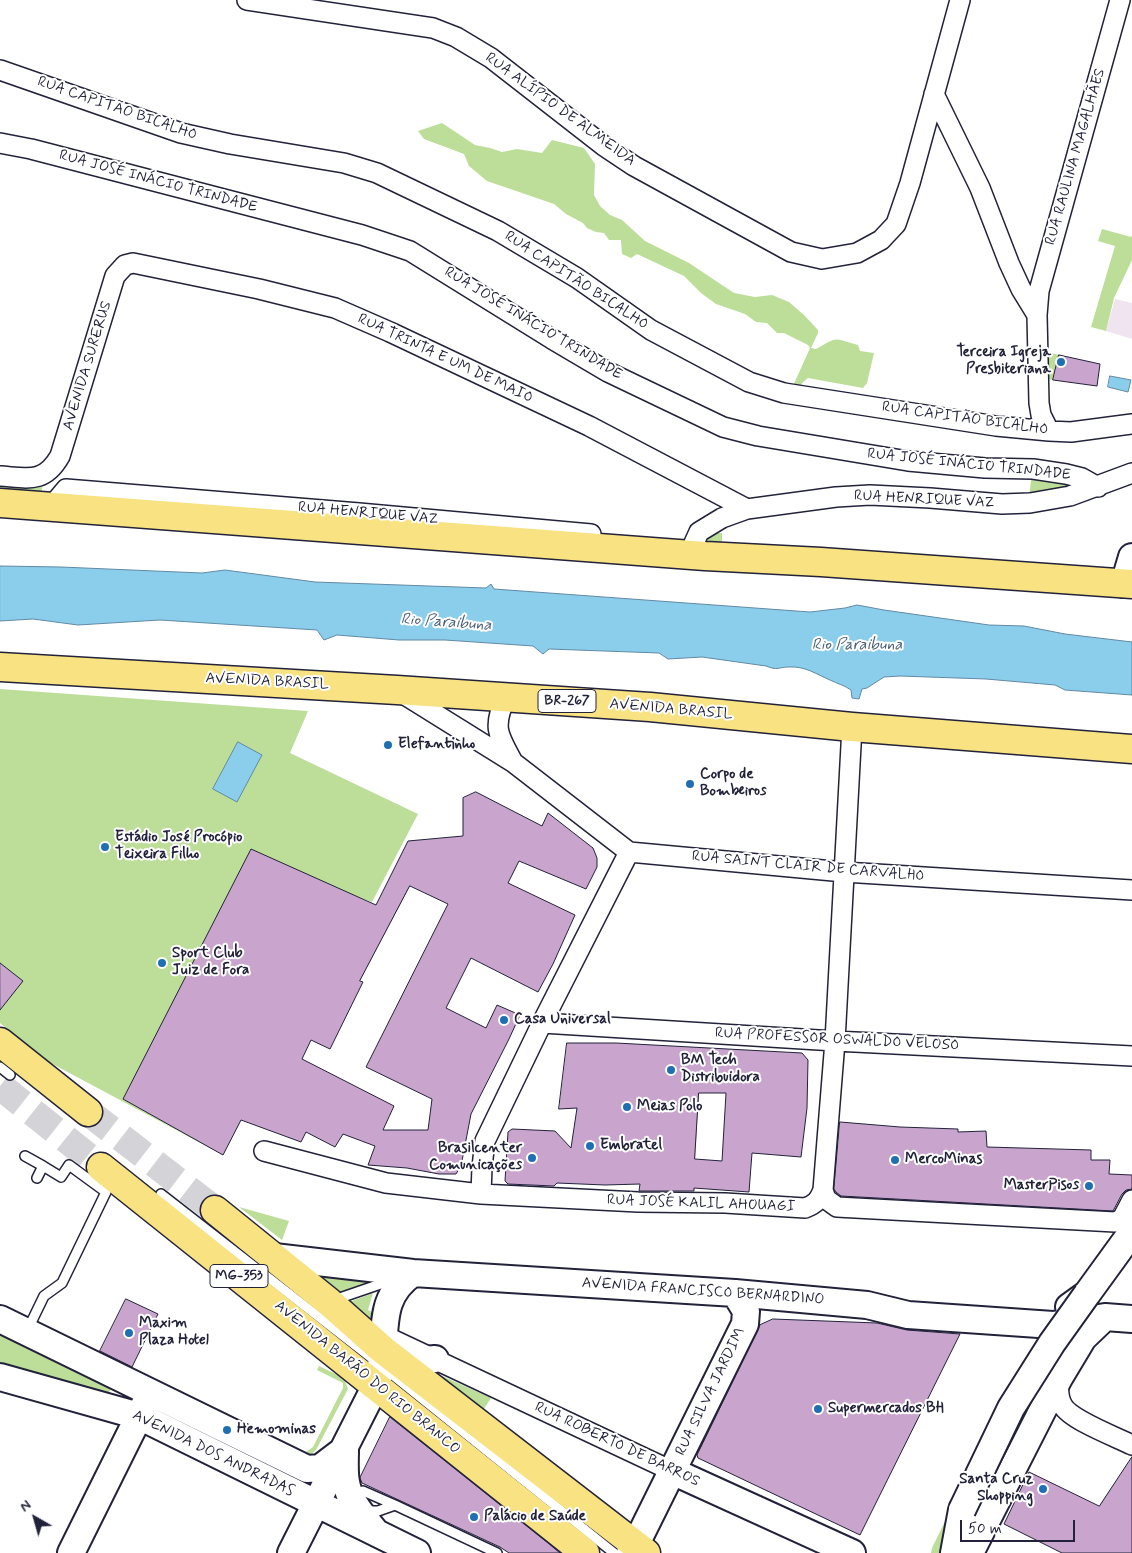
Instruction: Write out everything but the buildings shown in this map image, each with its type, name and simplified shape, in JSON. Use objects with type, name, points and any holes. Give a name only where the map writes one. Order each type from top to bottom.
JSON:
[{"type":"main road","points":[[0,503],[699,550],[821,562],[1128,584],[1132,557]]},
{"type":"main road","name":"AVENIDA BRASIL","points":[[0,667],[650,707],[852,727],[1132,749]]},
{"type":"main road","points":[[0,1042],[88,1112]]},
{"type":"main road","name":"AVENIDA BARÃO DO RIO BRANCO","points":[[101,1167],[381,1359],[429,1370],[632,1551]]},
{"type":"main road","name":"AVENIDA BARÃO DO RIO BRANCO","points":[[215,1210],[329,1302],[381,1359],[585,1553]]},
{"type":"main road","points":[[954,1553],[962,1510],[1011,1408],[1087,1294],[1127,1226]]},
{"type":"main road","name":"AVENIDA FRANCISCO BERNARDINO","points":[[274,1257],[413,1273],[735,1293],[867,1305],[908,1315],[1054,1325],[1105,1317],[1132,1319]]},
{"type":"main road","points":[[291,1553],[345,1449],[381,1359],[389,1300],[402,1281],[413,1273]]},
{"type":"main road","name":"RUA SILVA JARDIM","points":[[632,1551],[745,1324],[746,1311],[735,1293]]},
{"type":"main road","points":[[867,1305],[895,1300],[1056,1310],[1070,1307],[1087,1294]]},
{"type":"main road","points":[[970,1553],[1059,1378],[1083,1338],[1105,1317]]},
{"type":"main road","name":"AVENIDA DOS ANDRADAS","points":[[0,1319],[307,1469],[320,1468],[345,1449]]},
{"type":"main road","name":"AVENIDA DOS ANDRADAS","points":[[0,1377],[139,1416],[417,1553]]},
{"type":"main road","points":[[71,1553],[150,1392]]},
{"type":"main road","points":[[345,1449],[346,1482],[350,1496],[360,1500],[376,1533]]},
{"type":"main road","name":"RUA ROBERTO DE BARROS","points":[[672,1471],[852,1553]]},
{"type":"street","name":"RUA ALÍPIO DE ALMEIDA","points":[[247,0],[433,28],[456,37],[491,58],[597,140],[634,166],[791,252],[822,259],[857,253],[881,240],[896,224],[910,183],[904,169],[921,108],[934,94]]},
{"type":"street","points":[[960,0],[934,94],[980,188],[1021,289],[1037,316]]},
{"type":"street","name":"RUA RAULINA MAGALHÃES","points":[[1049,431],[1041,415],[1039,403],[1037,316],[1039,291],[1120,0]]},
{"type":"street","name":"RUA CAPITÃO BICALHO","points":[[0,70],[181,133],[230,144],[344,163],[377,173],[498,231],[577,278],[651,330],[749,382],[784,393],[996,426],[1049,431],[1071,432],[1132,424]]},
{"type":"street","name":"RUA JOSÉ INÁCIO TRINDADE","points":[[0,143],[390,243],[410,251],[608,372],[722,427],[758,436],[908,461],[985,468],[1033,469],[1066,474],[1082,478],[1098,487]]},
{"type":"street","name":"RUA TRINTA E UM DE MAIO","points":[[125,265],[133,263],[259,289],[335,308],[589,426],[747,509]]},
{"type":"street","name":"AVENIDA SURERUS","points":[[0,476],[30,478],[43,475],[53,468],[60,456],[115,276],[125,265]]},
{"type":"street","name":"RUA HENRIQUE VAZ","points":[[699,550],[699,532],[722,518],[747,509],[836,497],[870,496],[930,498],[1002,504],[1030,503],[1070,496],[1132,473]]},
{"type":"street","points":[[397,690],[514,763],[629,852],[542,1023],[485,1141],[481,1194]]},
{"type":"street","points":[[506,697],[498,717],[499,736],[514,763]]},
{"type":"street","points":[[852,727],[835,1041],[823,1190],[826,1199],[836,1207],[1115,1222],[1127,1226],[1132,1200]]},
{"type":"street","name":"RUA SAINT CLAIR DE CARVALHO","points":[[629,852],[844,872],[1132,890]]},
{"type":"street","name":"RUA PROFESSOR OSWALDO VELOSO","points":[[542,1023],[835,1041],[1132,1056]]},
{"type":"street","name":"RUA JOSÉ KALIL AHOUAGI","points":[[264,1151],[386,1183],[481,1194],[638,1202],[725,1203],[806,1208],[817,1202],[823,1190]]},
{"type":"street","name":"RUA ROBERTO DE BARROS","points":[[429,1370],[672,1471]]},
{"type":"street","points":[[1059,1378],[1058,1393],[1063,1407],[1077,1419],[1132,1445]]},
{"type":"lane","points":[[0,1067],[10,1075]]},
{"type":"lane","points":[[25,1156],[61,1177],[68,1166],[106,1192],[62,1283],[44,1296],[27,1332]]},
{"type":"lane","points":[[37,1178],[43,1166]]},
{"type":"lane","name":"AVENIDA BARÃO DO RIO BRANCO","points":[[161,1194],[296,1299],[381,1359],[632,1551]]},
{"type":"lane","points":[[296,1299],[329,1302],[413,1273]]},
{"type":"lane","points":[[360,1500],[369,1512],[395,1505]]},
{"type":"lane","points":[[360,1500],[395,1505],[498,1553]]},
{"type":"shaded area","points":[[1115,299],[1132,303],[1132,339],[1106,331]]},
{"type":"green space","points":[[442,123],[475,145],[502,152],[517,149],[542,153],[552,140],[584,148],[595,164],[594,195],[600,206],[610,215],[622,220],[645,241],[689,263],[734,293],[755,297],[772,295],[789,302],[818,330],[811,348],[816,349],[833,340],[839,340],[858,345],[860,351],[874,353],[867,383],[863,388],[808,378],[802,383],[799,390],[793,386],[810,348],[808,345],[784,333],[777,333],[767,323],[756,322],[745,314],[716,304],[701,293],[684,276],[637,254],[631,258],[622,254],[621,240],[609,240],[604,233],[587,228],[583,223],[566,214],[554,204],[487,181],[469,166],[464,154],[424,139],[418,131]]},
{"type":"green space","points":[[1102,229],[1131,237],[1132,235],[1132,260],[1114,298],[1106,331],[1091,327],[1115,246],[1098,241]]},
{"type":"green space","points":[[1048,352],[1059,355],[1053,380],[1049,379]]},
{"type":"green space","points":[[1032,472],[1092,487],[1029,498]]},
{"type":"green space","points":[[0,476],[43,483],[39,506],[0,503]]},
{"type":"green space","points":[[709,533],[722,533],[722,548],[708,548],[703,541]]},
{"type":"green space","name":"Sport Club Juiz de Fora","points":[[0,689],[308,711],[290,753],[418,814],[372,902],[358,897],[223,1155],[47,1061],[0,1023]]},
{"type":"green space","points":[[239,1207],[289,1221],[282,1240]]},
{"type":"green space","points":[[306,1271],[375,1281],[344,1292],[335,1292]]},
{"type":"green space","points":[[373,1293],[368,1310],[372,1312],[370,1324],[347,1303]]},
{"type":"green space","points":[[0,1332],[112,1386],[109,1393],[0,1362]]},
{"type":"green space","points":[[319,1366],[344,1378],[348,1389],[316,1450],[309,1456],[276,1445],[279,1439],[306,1452],[313,1447],[343,1388],[343,1383],[317,1370]]},
{"type":"green space","points":[[442,1376],[491,1398],[480,1415],[437,1382]]},
{"type":"green space","points":[[952,1507],[945,1553],[931,1553],[932,1548]]},
{"type":"water","points":[[1110,376],[1131,380],[1128,392],[1108,387]]},
{"type":"water","name":"Rio Paraibuna","points":[[0,566],[202,573],[225,570],[315,582],[486,588],[491,584],[494,589],[810,612],[857,605],[989,625],[1024,626],[1065,634],[1132,642],[1132,695],[1065,690],[1055,685],[986,679],[900,676],[884,677],[867,688],[862,689],[859,699],[852,698],[851,690],[846,687],[800,668],[773,668],[702,657],[668,659],[659,653],[549,649],[543,654],[533,646],[445,640],[399,640],[337,635],[324,640],[317,630],[160,620],[78,625],[33,619],[0,621]]},
{"type":"water","points":[[238,742],[262,755],[237,802],[213,789]]},
{"type":"tunnel","points":[[0,1086],[101,1167]]},
{"type":"tunnel","points":[[88,1112],[215,1210]]},
{"type":"place","name":"Terceira Igreja Presbiteriana","points":[[1061,362]]},
{"type":"place","name":"Elefantinho","points":[[388,745]]},
{"type":"place","name":"Corpo de Bombeiros","points":[[690,784]]},
{"type":"place","name":"Estádio José Procópio Teixeira Filho","points":[[105,847]]},
{"type":"place","name":"Sport Club Juiz de Fora","points":[[162,963]]},
{"type":"place","name":"Casa Universal","points":[[504,1020]]},
{"type":"place","name":"BM Tech Distribuidora","points":[[671,1070]]},
{"type":"place","name":"Meias Polo","points":[[627,1107]]},
{"type":"place","name":"Embratel","points":[[590,1146]]},
{"type":"place","name":"Brasilcenter Comunicações","points":[[532,1158]]},
{"type":"place","name":"MercoMinas","points":[[895,1160]]},
{"type":"place","name":"MasterPisos","points":[[1089,1186]]},
{"type":"place","name":"Maxim Plaza Hotel","points":[[129,1333]]},
{"type":"place","name":"Supermercados BH","points":[[818,1409]]},
{"type":"place","name":"Hemominas","points":[[227,1430]]},
{"type":"place","name":"Santa Cruz Shopping","points":[[1043,1489]]},
{"type":"place","name":"Palácio de Saúde","points":[[474,1517]]}]
